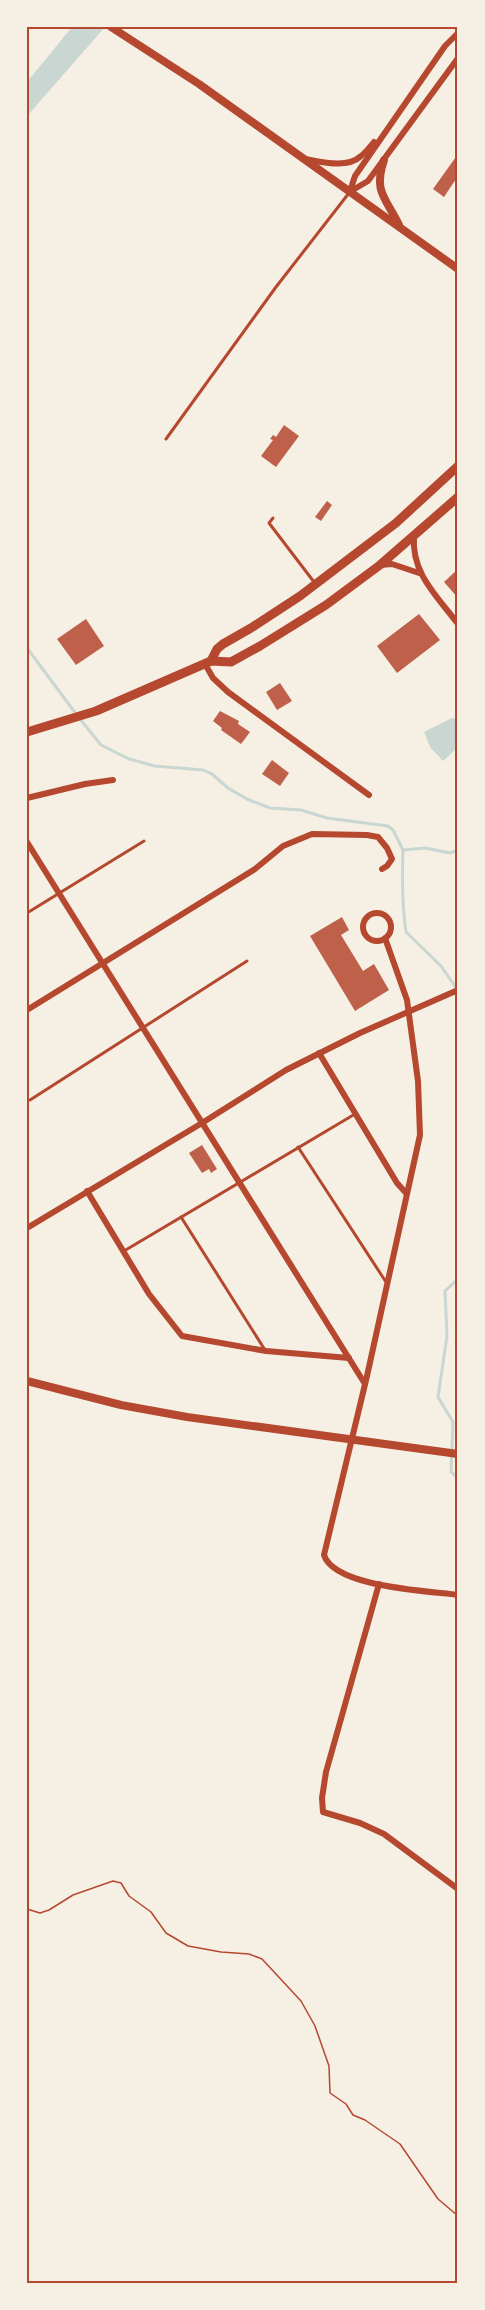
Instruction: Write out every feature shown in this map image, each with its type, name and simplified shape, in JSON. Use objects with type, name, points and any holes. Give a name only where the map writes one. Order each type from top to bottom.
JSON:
[{"type":"main road","points":[[208,663],[223,644],[283,608],[396,523],[458,466]]},
{"type":"main road","points":[[27,732],[96,711],[208,663],[231,662],[326,605],[380,565],[458,497]]},
{"type":"main road","points":[[27,1381],[121,1405],[188,1417],[458,1454]]},
{"type":"street","points":[[111,27],[199,84],[458,269]]},
{"type":"street","points":[[350,191],[355,176],[448,41],[458,33]]},
{"type":"street","points":[[350,191],[368,181],[458,58]]},
{"type":"street","points":[[304,158],[338,163],[355,160],[384,134]]},
{"type":"street","points":[[384,160],[379,174],[379,190],[400,226]]},
{"type":"street","points":[[414,536],[413,546],[419,573],[458,624]]},
{"type":"street","points":[[380,565],[392,564],[419,573]]},
{"type":"street","points":[[208,663],[213,678],[228,692],[369,795]]},
{"type":"street","points":[[27,798],[112,780]]},
{"type":"street","points":[[27,1010],[255,869],[283,846],[312,834],[378,837],[392,859],[387,866],[382,868]]},
{"type":"street","points":[[27,842],[365,1384]]},
{"type":"street","points":[[377,912],[387,917],[391,928],[385,938],[373,940],[364,934],[363,922],[371,914],[377,912]]},
{"type":"street","points":[[385,938],[404,990],[409,1012],[418,1081],[420,1135],[406,1193],[396,1250],[324,1555],[326,1562],[348,1576],[379,1584],[458,1595]]},
{"type":"street","points":[[27,1228],[202,1124],[286,1070],[457,990]]},
{"type":"street","points":[[319,1053],[397,1183],[406,1193]]},
{"type":"street","points":[[87,1191],[149,1294],[182,1336],[266,1351],[349,1358]]},
{"type":"street","points":[[379,1584],[326,1772],[322,1798],[323,1812],[360,1822],[384,1834],[458,1889]]},
{"type":"street","points":[[458,1895],[458,1923]]},
{"type":"lane","points":[[166,439],[276,287],[350,191]]},
{"type":"lane","points":[[273,518],[269,523],[315,583]]},
{"type":"lane","points":[[27,913],[144,841]]},
{"type":"lane","points":[[27,858],[34,854]]},
{"type":"lane","points":[[30,1100],[247,961]]},
{"type":"lane","points":[[123,1252],[355,1114]]},
{"type":"lane","points":[[298,1147],[387,1283]]},
{"type":"lane","points":[[181,1217],[266,1351]]},
{"type":"path","points":[[27,1909],[40,1913],[50,1910],[74,1895],[113,1881],[121,1883],[129,1896],[151,1912],[166,1933],[188,1946],[249,1954],[262,1959],[301,2001],[315,2026],[329,2066],[330,2093],[346,2104],[353,2115],[365,2120],[400,2144],[438,2199],[458,2216]]},
{"type":"shaded area","points":[[72,27],[105,27],[27,116],[27,82]]},
{"type":"shaded area","points":[[452,718],[458,719],[458,747],[443,761],[430,747],[424,732]]},
{"type":"building","points":[[458,154],[458,176],[444,197],[433,189]]},
{"type":"building","points":[[284,425],[299,436],[276,467],[261,456],[273,440],[270,439],[273,435],[276,437]]},
{"type":"building","points":[[327,501],[332,505],[321,521],[315,517]]},
{"type":"building","points":[[458,569],[458,598],[444,582]]},
{"type":"building","points":[[419,614],[440,640],[397,673],[377,646]]},
{"type":"building","points":[[86,619],[104,646],[76,665],[57,639]]},
{"type":"building","points":[[280,683],[292,701],[277,710],[266,692]]},
{"type":"building","points":[[220,711],[239,721],[238,724],[250,732],[241,744],[221,730],[222,728],[213,721]]},
{"type":"building","points":[[272,760],[289,773],[280,786],[262,774]]},
{"type":"building","points":[[342,917],[349,930],[341,935],[363,971],[374,964],[389,990],[355,1011],[310,936]]},
{"type":"building","points":[[202,1145],[217,1169],[211,1173],[209,1169],[202,1173],[189,1153]]},
{"type":"waterway","points":[[27,648],[76,714]]},
{"type":"waterway","points":[[80,719],[101,745],[129,759],[155,766],[203,770],[247,799],[270,808],[301,810],[327,818],[388,826],[393,830],[403,850],[425,848],[450,853],[458,850]]},
{"type":"waterway","points":[[403,850],[406,932],[441,966],[457,989]]},
{"type":"waterway","points":[[458,1279],[445,1291],[447,1336],[438,1397],[453,1422],[451,1472],[458,1478]]}]
